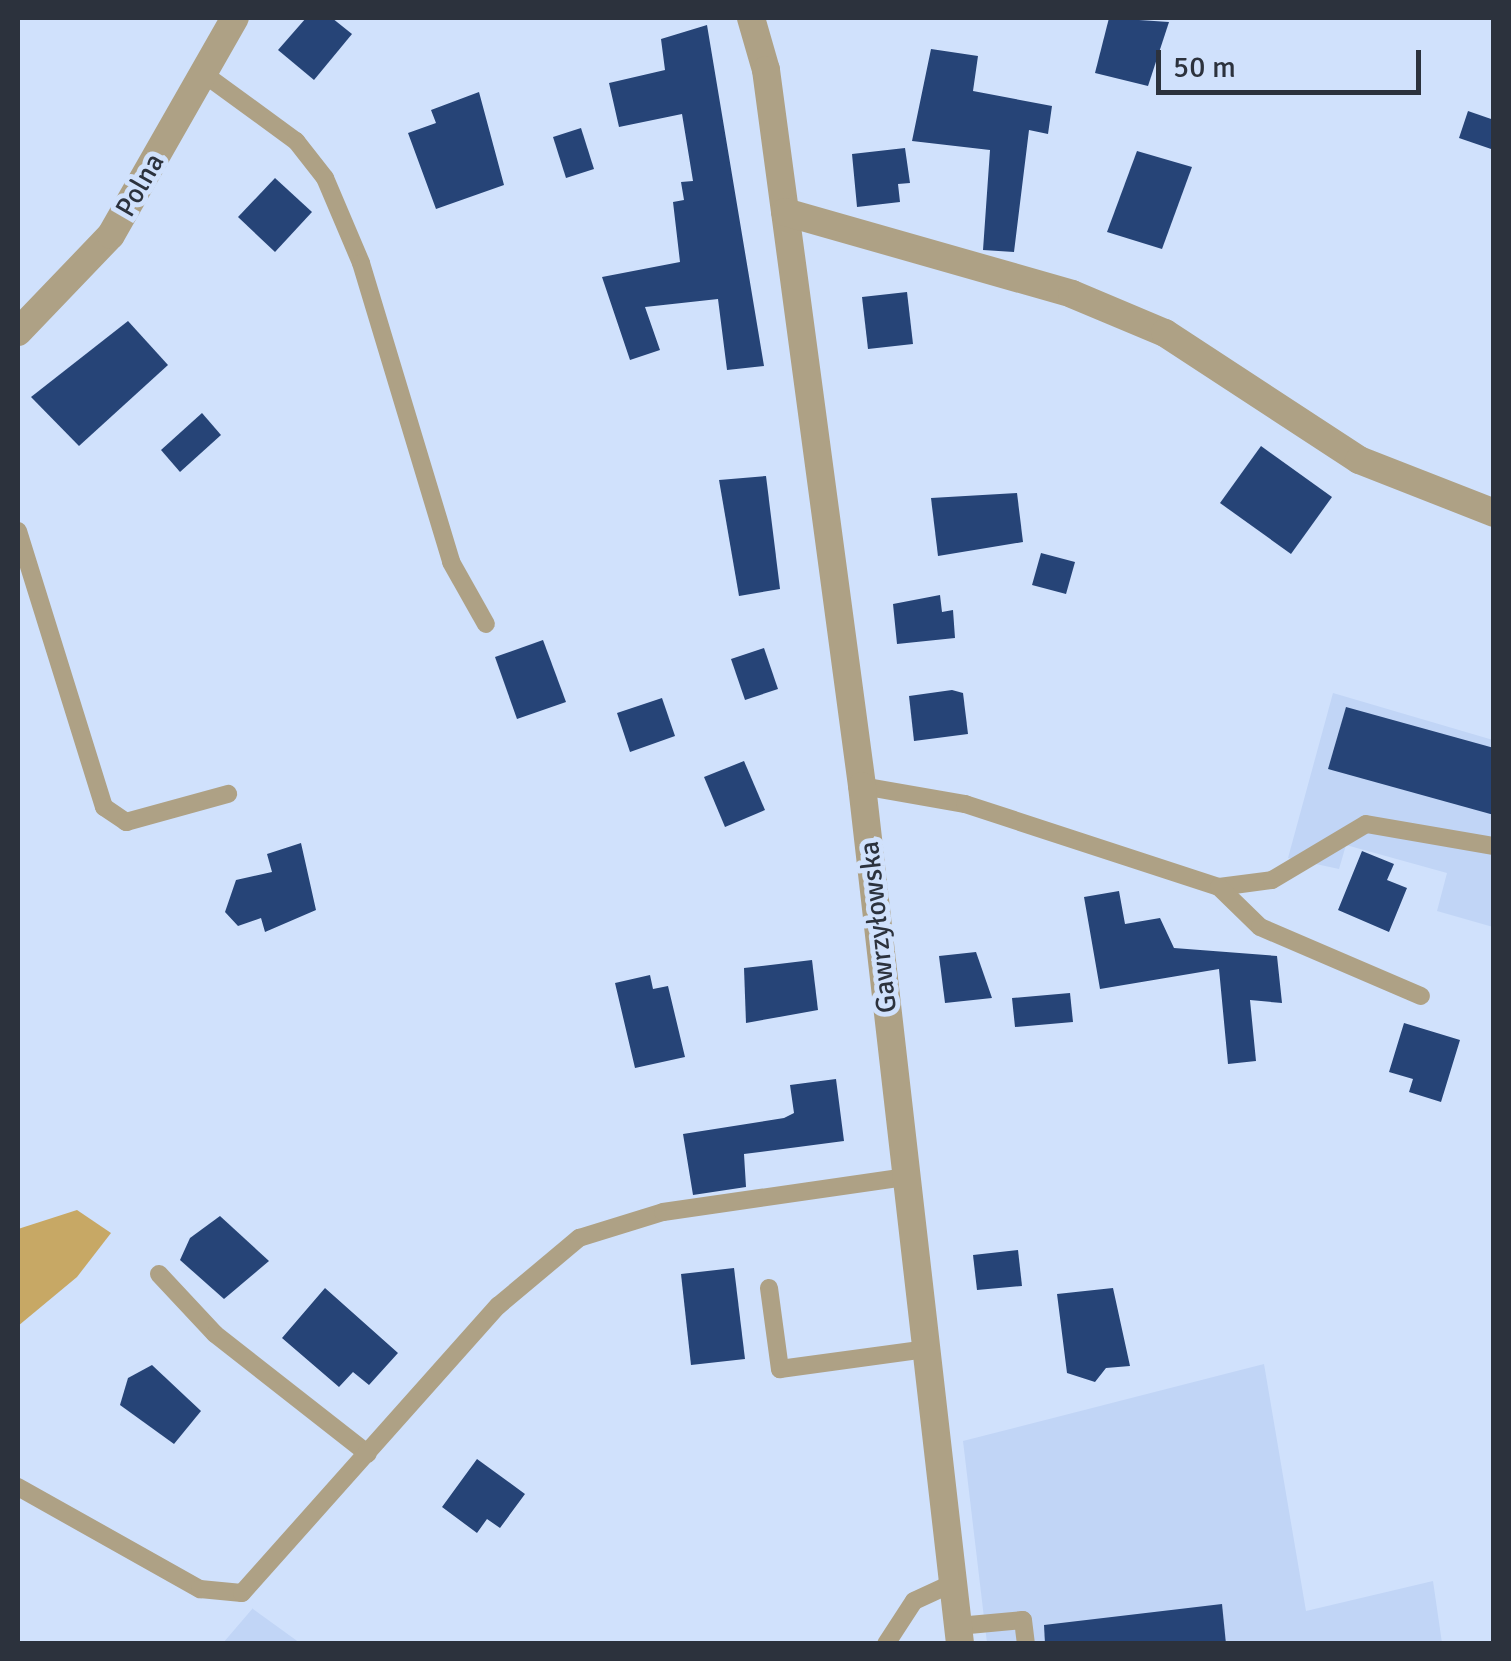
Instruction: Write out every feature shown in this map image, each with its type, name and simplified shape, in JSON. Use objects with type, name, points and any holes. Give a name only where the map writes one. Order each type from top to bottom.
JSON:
[{"type":"street","name":"Polna","points":[[18,332],[111,235],[235,18]]},
{"type":"street","name":"Gawrzyłowska","points":[[751,18],[785,212],[862,786],[959,1635]]},
{"type":"street","points":[[785,212],[1118,314],[1164,334],[1360,460],[1494,512]]},
{"type":"lane","points":[[204,74],[296,141],[325,178],[361,263],[451,562],[486,624]]},
{"type":"lane","points":[[18,531],[104,808],[126,822],[228,794]]},
{"type":"lane","points":[[862,786],[965,804],[1219,887],[1272,880],[1366,824],[1494,846]]},
{"type":"lane","points":[[1219,887],[1260,927],[1420,996]]},
{"type":"lane","points":[[18,1487],[200,1589],[242,1593],[498,1306],[579,1238],[663,1212],[906,1177]]},
{"type":"lane","points":[[158,1274],[216,1334],[368,1454]]},
{"type":"lane","points":[[770,1288],[780,1369],[926,1349]]},
{"type":"lane","points":[[886,1644],[914,1601],[954,1583]]},
{"type":"lane","points":[[959,1635],[1023,1620],[1026,1644]]},
{"type":"shaded area","points":[[1333,693],[1493,740],[1493,927],[1437,911],[1447,873],[1346,845],[1339,869],[1288,858]]},
{"type":"shaded area","points":[[77,1210],[111,1233],[77,1277],[18,1326],[18,1229]]},
{"type":"shaded area","points":[[1264,1364],[1306,1611],[1433,1581],[1442,1643],[987,1643],[963,1441]]},
{"type":"shaded area","points":[[253,1609],[300,1643],[223,1643]]},
{"type":"building","points":[[306,18],[332,18],[352,34],[314,80],[278,50]]},
{"type":"building","points":[[1109,18],[1169,22],[1148,86],[1095,73]]},
{"type":"building","points":[[707,25],[764,366],[727,370],[718,299],[645,307],[660,350],[630,360],[602,277],[680,262],[673,202],[684,200],[681,182],[693,181],[682,114],[619,127],[609,83],[665,70],[661,39]]},
{"type":"building","points":[[931,49],[978,56],[973,91],[1052,106],[1048,134],[1029,130],[1014,252],[983,250],[990,150],[912,141]]},
{"type":"building","points":[[479,92],[504,185],[436,209],[408,133],[436,123],[431,110]]},
{"type":"building","points":[[1468,111],[1494,120],[1494,150],[1459,138]]},
{"type":"building","points":[[581,128],[594,169],[566,178],[553,137]]},
{"type":"building","points":[[905,148],[910,183],[898,184],[900,202],[857,207],[852,154]]},
{"type":"building","points":[[1137,151],[1192,167],[1162,249],[1107,232]]},
{"type":"building","points":[[275,178],[312,212],[275,252],[238,217]]},
{"type":"building","points":[[907,292],[913,344],[868,349],[862,297]]},
{"type":"building","points":[[128,321],[168,365],[79,446],[31,397]]},
{"type":"building","points":[[202,413],[221,435],[180,472],[161,450]]},
{"type":"building","points":[[1261,446],[1332,497],[1291,554],[1220,503]]},
{"type":"building","points":[[766,476],[780,589],[739,596],[719,480]]},
{"type":"building","points":[[1017,493],[1023,542],[938,556],[931,498]]},
{"type":"building","points":[[1041,553],[1075,562],[1066,594],[1032,585]]},
{"type":"building","points":[[940,595],[942,612],[953,610],[955,638],[897,644],[893,604]]},
{"type":"building","points":[[543,640],[566,702],[517,719],[495,657]]},
{"type":"building","points":[[764,648],[778,689],[745,700],[731,659]]},
{"type":"building","points":[[952,690],[963,693],[968,734],[914,741],[909,696]]},
{"type":"building","points":[[662,698],[675,736],[630,752],[617,713]]},
{"type":"building","points":[[1346,707],[1494,748],[1494,815],[1328,769]]},
{"type":"building","points":[[744,761],[765,810],[725,827],[704,777]]},
{"type":"building","points":[[301,843],[316,910],[265,932],[261,918],[238,926],[225,912],[236,880],[272,872],[267,854]]},
{"type":"building","points":[[1362,851],[1394,864],[1387,880],[1407,888],[1389,932],[1338,910]]},
{"type":"building","points":[[1119,891],[1125,924],[1160,918],[1174,948],[1277,956],[1282,1003],[1250,1000],[1256,1061],[1228,1064],[1219,969],[1100,989],[1084,897]]},
{"type":"building","points":[[976,952],[992,998],[945,1003],[939,956]]},
{"type":"building","points":[[812,960],[818,1010],[746,1023],[744,968]]},
{"type":"building","points":[[650,975],[653,989],[668,986],[685,1057],[635,1068],[615,983]]},
{"type":"building","points":[[1070,993],[1073,1022],[1015,1027],[1012,998]]},
{"type":"building","points":[[1404,1023],[1460,1040],[1441,1102],[1409,1092],[1413,1079],[1389,1072]]},
{"type":"building","points":[[836,1079],[844,1141],[744,1154],[746,1187],[693,1195],[683,1134],[784,1118],[794,1113],[790,1085]]},
{"type":"building","points":[[220,1216],[269,1261],[224,1299],[180,1260],[190,1238]]},
{"type":"building","points":[[1018,1250],[1022,1286],[977,1290],[973,1255]]},
{"type":"building","points":[[734,1268],[745,1359],[691,1365],[681,1274]]},
{"type":"building","points":[[325,1288],[398,1353],[369,1385],[353,1372],[339,1387],[282,1338]]},
{"type":"building","points":[[1113,1288],[1130,1366],[1106,1368],[1095,1382],[1067,1373],[1057,1294]]},
{"type":"building","points":[[152,1365],[201,1411],[174,1444],[120,1405],[128,1378]]},
{"type":"building","points":[[477,1459],[525,1494],[500,1528],[487,1519],[477,1533],[442,1507]]},
{"type":"building","points":[[1222,1604],[1226,1644],[1045,1644],[1044,1625]]}]
